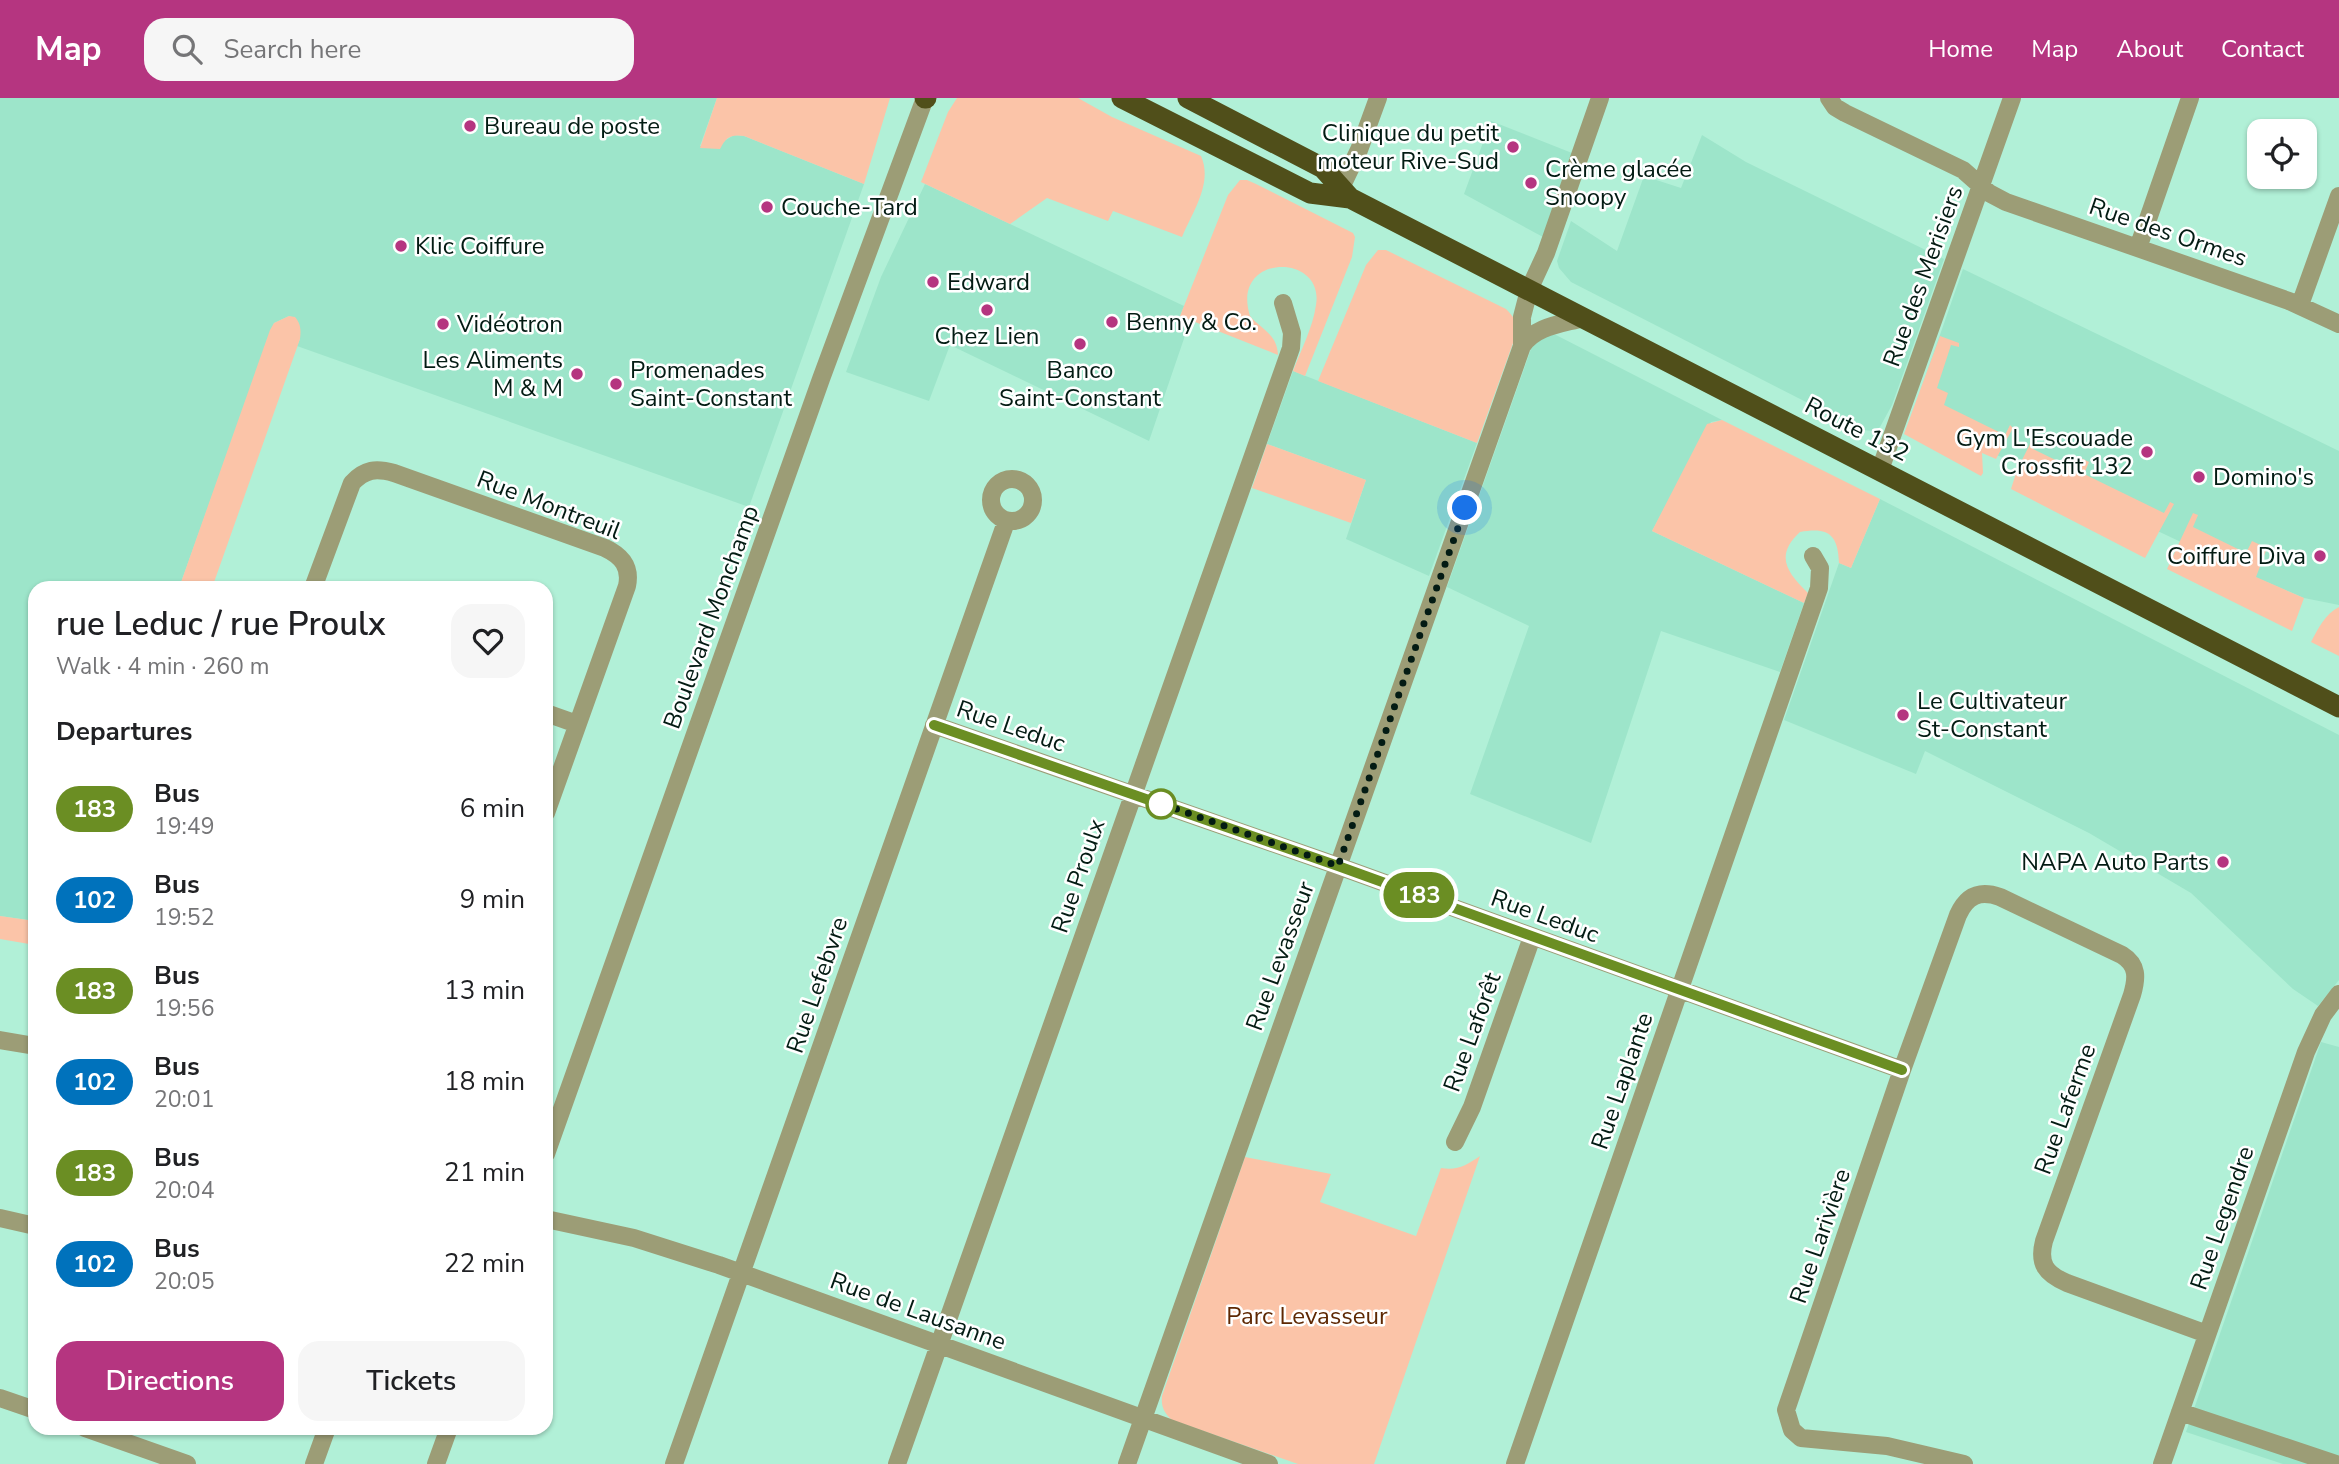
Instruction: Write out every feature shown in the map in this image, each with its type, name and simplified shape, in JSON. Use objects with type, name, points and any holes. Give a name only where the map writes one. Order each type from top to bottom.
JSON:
[{"type":"highway","name":"Route 132","points":[[1122,98],[1310,193],[1343,194]]},
{"type":"highway","name":"Route 132","points":[[1188,98],[1323,168],[1343,194],[2339,707]]},
{"type":"street","name":"Boulevard Monchamp","points":[[553,1134],[821,379],[925,98]]},
{"type":"street","points":[[1343,194],[1378,98]]},
{"type":"street","name":"Rue Levasseur","points":[[1127,1464],[1522,346],[1522,317],[1529,290],[1546,253],[1600,98]]},
{"type":"street","name":"Rue des Ormes","points":[[1829,98],[1835,107],[1845,113],[1963,170],[2006,202],[2300,305],[2339,324]]},
{"type":"street","name":"Rue des Merisiers","points":[[1880,470],[2012,98]]},
{"type":"street","points":[[2137,248],[2190,98]]},
{"type":"street","points":[[2300,305],[2339,196]]},
{"type":"street","name":"Rue Proulx","points":[[897,1464],[1291,348],[1292,333],[1283,303]]},
{"type":"street","points":[[1522,346],[1528,337],[1538,331],[1583,318]]},
{"type":"street","name":"Rue Montreuil","points":[[316,581],[352,483],[373,469],[394,473],[614,552],[626,564],[627,586],[553,793]]},
{"type":"street","name":"Rue Lefebvre","points":[[674,1464],[1006,522]]},
{"type":"street","name":"Rue Laplante","points":[[1515,1464],[1819,587],[1820,568],[1813,556]]},
{"type":"street","points":[[553,715],[577,724]]},
{"type":"street","name":"Rue Leduc","points":[[934,725],[1338,866],[1902,1070]]},
{"type":"street","name":"Rue Laferme","points":[[1974,895],[1981,893],[2000,897],[2122,955],[2132,963],[2136,972],[2132,995],[2045,1241],[2041,1261],[2044,1268],[2067,1283],[2207,1334]]},
{"type":"street","name":"Rue Larivière","points":[[1964,1464],[1887,1446],[1808,1440],[1792,1430],[1787,1418],[1788,1403],[1902,1070],[1958,915],[1964,904],[1974,895]]},
{"type":"street","name":"Rue Laforêt","points":[[1455,1142],[1472,1107],[1532,937]]},
{"type":"street","name":"Rue Legendre","points":[[2162,1464],[2306,1052],[2323,1015],[2339,993]]},
{"type":"street","points":[[0,1040],[28,1045]]},
{"type":"street","points":[[0,1218],[28,1224]]},
{"type":"street","name":"Rue de Lausanne","points":[[553,1221],[634,1238],[742,1273],[1269,1464]]},
{"type":"street","points":[[0,1398],[28,1408]]},
{"type":"street","points":[[2180,1412],[2336,1464]]},
{"type":"street","points":[[105,1435],[187,1464]]},
{"type":"street","points":[[314,1464],[324,1435]]},
{"type":"street","points":[[436,1464],[446,1435]]},
{"type":"shaded area","points":[[0,98],[717,98],[700,146],[724,141],[734,135],[744,136],[864,184],[749,507],[297,346],[300,339],[295,318],[289,316],[274,323],[182,581],[28,581],[28,920],[0,916]]},
{"type":"shaded area","points":[[1491,121],[1572,153],[1543,237],[1464,194]]},
{"type":"shaded area","points":[[1702,135],[1746,162],[1944,259],[1892,405],[1875,431],[1861,430],[1571,282],[1559,268],[1557,261],[1571,221],[1617,251],[1644,176],[1681,188]]},
{"type":"shaded area","points":[[925,184],[1184,306],[1180,316],[1190,321],[1149,441],[950,345],[929,401],[846,372],[881,277]]},
{"type":"shaded area","points":[[1963,269],[2339,451],[2339,605],[2304,598],[2255,577],[1912,415]]},
{"type":"shaded area","points":[[1548,334],[1556,335],[1722,420],[1711,422],[1652,531],[1804,603],[1780,672],[1661,631],[1591,843],[1470,794],[1529,626],[1447,587],[1531,349],[1535,341]]},
{"type":"shaded area","points":[[1293,371],[1477,443],[1429,576],[1346,539],[1366,480],[1267,444]]},
{"type":"shaded area","points":[[1880,499],[2339,735],[2339,980],[2318,1006],[2293,989],[2191,893],[2089,833],[1925,751],[1916,774],[1784,720],[1839,563],[1851,568]]},
{"type":"shaded area","points":[[2321,1042],[2339,1047],[2339,1464],[2283,1464],[2186,1432]]},
{"type":"green space","points":[[717,98],[890,98],[864,184],[744,136],[729,137],[720,149],[700,148]]},
{"type":"green space","points":[[957,98],[1078,98],[1112,117],[1201,156],[1205,176],[1203,187],[1182,237],[1113,211],[1108,221],[1047,198],[1010,224],[921,182],[948,112]]},
{"type":"green space","points":[[1240,180],[1256,184],[1353,233],[1355,237],[1352,257],[1305,376],[1293,371],[1310,330],[1316,305],[1315,288],[1307,276],[1294,269],[1279,267],[1264,271],[1253,280],[1247,295],[1250,316],[1272,337],[1278,355],[1180,316],[1228,195]]},
{"type":"green space","points":[[1378,250],[1386,250],[1506,309],[1514,319],[1517,332],[1477,443],[1318,381],[1366,265]]},
{"type":"green space","points":[[289,316],[295,317],[300,339],[214,581],[181,581],[270,330],[274,323]]},
{"type":"green space","points":[[1940,336],[1959,343],[1959,347],[1951,345],[1937,388],[1948,393],[1944,405],[2005,435],[2010,425],[2013,428],[1996,459],[1982,453],[1981,476],[1904,434]]},
{"type":"green space","points":[[1722,420],[1880,499],[1851,568],[1839,563],[1834,539],[1824,532],[1800,532],[1792,540],[1786,563],[1794,578],[1808,593],[1804,603],[1652,531],[1707,424]]},
{"type":"green space","points":[[2033,438],[2037,439],[2033,449],[2076,470],[2081,458],[2089,462],[2084,474],[2164,513],[2170,502],[2174,504],[2145,558],[2011,489]]},
{"type":"green space","points":[[1267,444],[1366,480],[1351,523],[1252,488]]},
{"type":"green space","points":[[2193,513],[2198,515],[2193,527],[2246,553],[2252,541],[2267,548],[2256,577],[2304,598],[2292,631],[2167,569]]},
{"type":"green space","points":[[2339,607],[2339,656],[2311,642],[2326,618]]},
{"type":"green space","points":[[0,916],[28,920],[28,944],[0,939]]},
{"type":"green space","name":"Parc Levasseur","points":[[1480,1156],[1374,1464],[1298,1464],[1172,1420],[1167,1415],[1162,1396],[1245,1157],[1331,1174],[1320,1202],[1416,1236],[1441,1168],[1462,1166]]},
{"type":"bus line","name":"183","points":[[934,725],[1338,866],[1902,1070]]},
{"type":"place","name":"Bureau de poste","points":[[470,126]]},
{"type":"place","name":"Clinique du petit moteur Rive-Sud","points":[[1513,147]]},
{"type":"place","name":"Crème glacée Snoopy","points":[[1531,183]]},
{"type":"place","name":"Couche-Tard","points":[[767,207]]},
{"type":"place","name":"Klic Coiffure","points":[[401,246]]},
{"type":"place","name":"Edward","points":[[933,282]]},
{"type":"place","name":"Chez Lien","points":[[987,310]]},
{"type":"place","name":"Benny & Co.","points":[[1112,322]]},
{"type":"place","name":"Vidéotron","points":[[443,324]]},
{"type":"place","name":"Banco Saint-Constant","points":[[1080,344]]},
{"type":"place","name":"Les Aliments M & M","points":[[577,374]]},
{"type":"place","name":"Promenades Saint-Constant","points":[[616,384]]},
{"type":"place","name":"Gym L'Escouade Crossfit 132","points":[[2147,452]]},
{"type":"place","name":"Domino's","points":[[2199,477]]},
{"type":"place","name":"Coiffure Diva","points":[[2320,556]]},
{"type":"place","name":"Le Cultivateur St-Constant","points":[[1903,715]]},
{"type":"place","name":"NAPA Auto Parts","points":[[2223,862]]},
{"type":"route","points":[[1161,804],[1151,800],[1338,866],[1465,508]]}]
